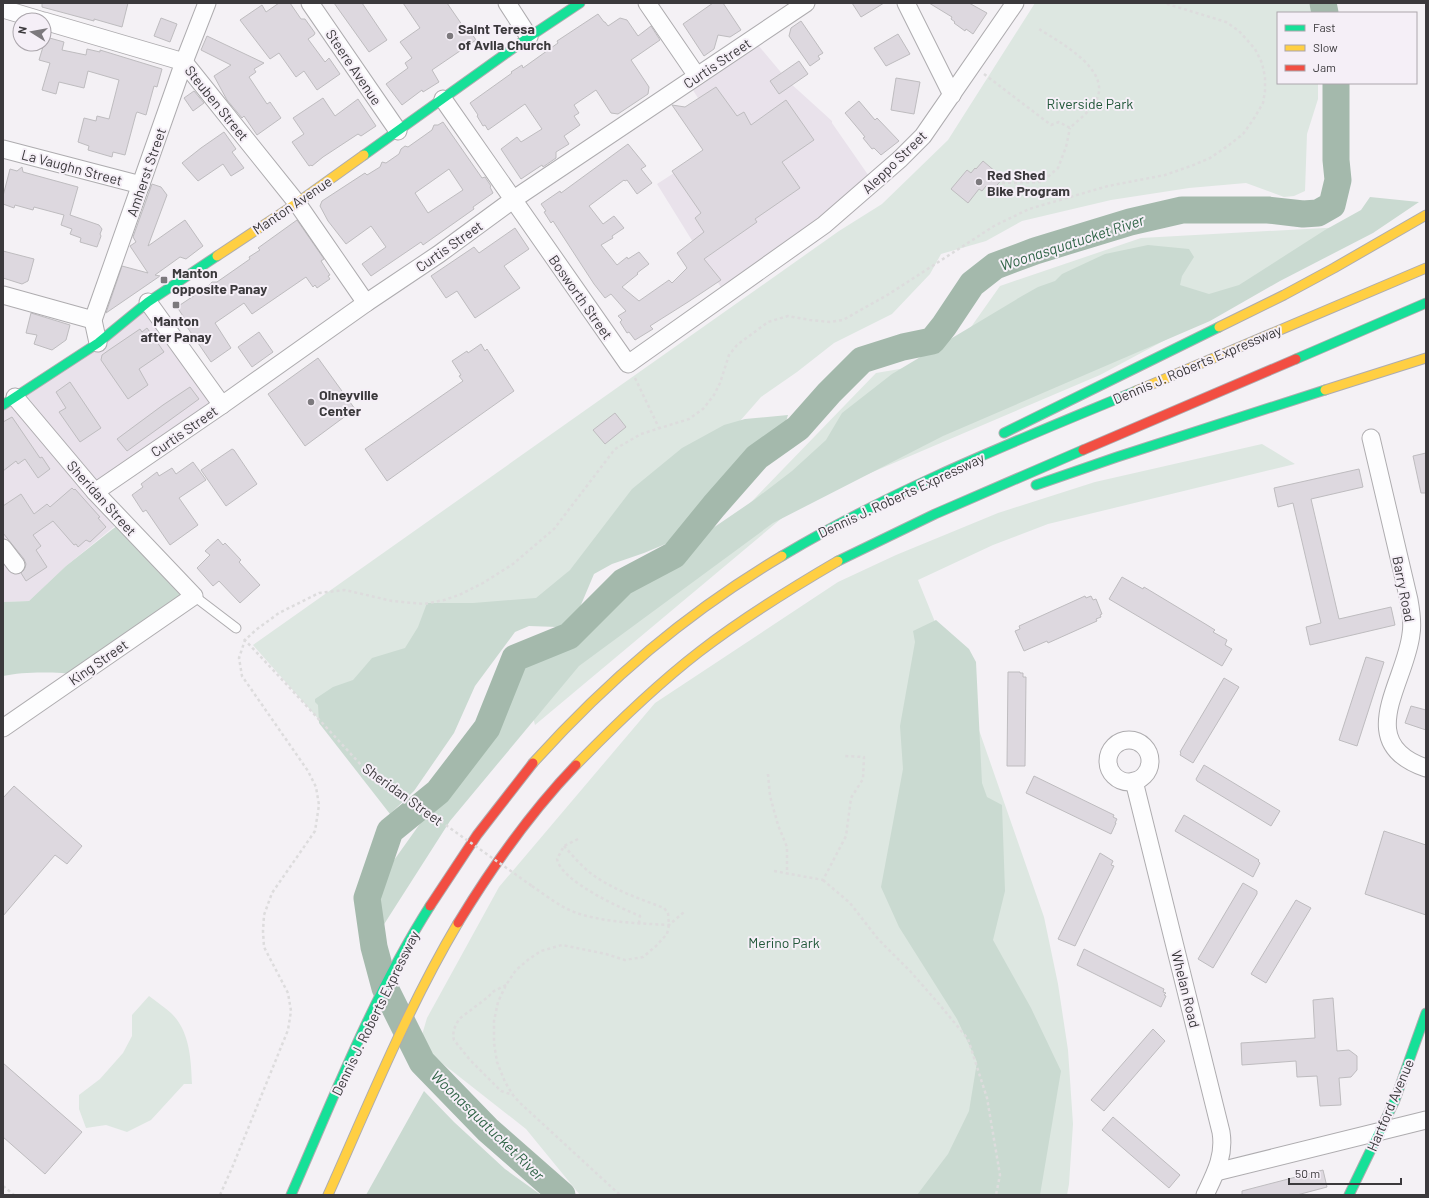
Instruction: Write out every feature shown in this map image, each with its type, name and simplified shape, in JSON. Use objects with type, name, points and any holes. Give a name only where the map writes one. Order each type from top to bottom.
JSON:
[{"type":"main road","name":"Manton Avenue","points":[[9,401],[98,343],[148,302],[297,203],[529,36],[580,3]]},
{"type":"main road","points":[[995,438],[1310,282],[1426,216]]},
{"type":"main road","name":"Dennis J. Roberts Expressway","points":[[291,1195],[398,959],[450,873],[499,805],[552,742],[611,683],[674,629],[741,581],[812,537],[886,499],[1069,419],[1426,268]]},
{"type":"main road","points":[[328,1195],[418,996],[458,924],[502,857],[551,794],[587,754],[624,716],[685,663],[738,624],[818,573],[888,536],[986,492],[1426,303]]},
{"type":"main road","points":[[1027,488],[1426,358]]},
{"type":"main road","points":[[886,499],[976,449]]},
{"type":"main road","points":[[888,536],[983,503]]},
{"type":"main road","name":"Hartford Avenue","points":[[1349,1195],[1400,1088],[1426,1013]]},
{"type":"street","name":"Amherst Street","points":[[93,320],[184,62],[207,3]]},
{"type":"street","name":"Steere Avenue","points":[[310,3],[398,131]]},
{"type":"street","points":[[507,3],[529,36]]},
{"type":"street","points":[[647,3],[697,76]]},
{"type":"street","name":"Curtis Street","points":[[95,492],[222,405],[366,303],[439,254],[514,199],[806,3]]},
{"type":"street","points":[[906,3],[952,95]]},
{"type":"street","name":"Aleppo Street","points":[[628,364],[824,225],[900,159],[923,136],[1015,3]]},
{"type":"street","points":[[3,9],[13,12]]},
{"type":"street","name":"Steuben Street","points":[[52,23],[184,62],[297,203],[366,303]]},
{"type":"street","name":"Bosworth Street","points":[[443,99],[628,364]]},
{"type":"street","name":"La Vaughn Street","points":[[3,149],[141,185]]},
{"type":"street","points":[[3,295],[93,320],[98,343]]},
{"type":"street","points":[[148,302],[222,405]]},
{"type":"street","name":"Sheridan Street","points":[[9,401],[194,596]]},
{"type":"street","name":"Barry Road","points":[[1371,438],[1408,600],[1412,625],[1410,642],[1387,712],[1388,727],[1392,742],[1401,755],[1414,764],[1426,768]]},
{"type":"street","points":[[3,548],[16,565]]},
{"type":"street","name":"King Street","points":[[3,728],[194,596]]},
{"type":"street","name":"Whelan Road","points":[[1134,781],[1221,1132],[1222,1151],[1216,1172],[1205,1195]]},
{"type":"street","points":[[1216,1172],[1426,1120]]},
{"type":"lane","points":[[194,596],[236,628]]},
{"type":"path","points":[[220,1195],[288,1030],[291,1011],[288,993],[264,946],[264,915],[272,893],[315,831],[319,805],[316,788],[308,771],[242,676],[239,658],[245,640],[257,628],[279,613],[319,593],[345,590],[392,601],[424,604],[444,600],[483,583],[513,564],[554,529],[615,449],[641,434],[689,419],[703,408],[714,395],[720,383],[729,355],[737,345],[768,322],[788,316],[830,322],[843,320],[889,294],[994,226],[1030,209],[1108,186],[1165,175],[1210,158],[1229,145],[1246,129],[1263,103],[1265,77],[1262,63],[1255,49],[1239,31],[1226,22],[1164,3]]},
{"type":"path","points":[[1002,183],[1042,182],[1058,168],[1066,147],[1070,128],[1094,104],[1100,87],[1096,74],[1074,51],[1040,29]]},
{"type":"path","points":[[972,65],[1051,125],[1059,122],[1070,128]]},
{"type":"path","points":[[628,364],[644,394],[659,428]]},
{"type":"path","name":"Sheridan Street","points":[[245,640],[362,766],[552,900],[573,911],[603,920],[669,925]]},
{"type":"path","points":[[823,880],[846,836],[850,798],[863,779],[864,757],[844,756]]},
{"type":"path","points":[[768,774],[770,796],[786,847],[787,874]]},
{"type":"path","points":[[578,839],[564,846],[557,859],[558,864],[568,875],[592,893],[640,916],[639,923]]},
{"type":"path","points":[[564,846],[592,875],[610,885],[664,908],[668,913],[669,925],[667,934],[643,957],[625,960],[606,954],[562,945],[542,951],[529,959],[516,970],[506,985],[498,1002],[494,1021],[494,1043],[497,1062],[505,1082],[513,1095],[620,1195]]},
{"type":"path","points":[[774,871],[823,880],[850,903],[878,940],[910,971],[968,1039],[987,1098],[1000,1175],[996,1195]]},
{"type":"path","points":[[669,925],[684,912]]},
{"type":"path","points":[[506,985],[494,991],[459,1019],[454,1028],[453,1036],[454,1040],[470,1060],[501,1091],[513,1095]]},
{"type":"path","points":[[3,1186],[14,1195]]},
{"type":"shaded area","points":[[753,39],[789,82],[832,121],[873,182],[727,297],[657,184],[725,140],[689,84]]},
{"type":"shaded area","points":[[1370,197],[1419,202],[1373,233],[1280,281],[1210,321],[943,436],[773,523],[579,666],[450,821],[381,929],[378,913],[379,895],[387,870],[444,790],[502,688],[540,653],[568,635],[612,597],[754,500],[792,471],[826,440],[842,413],[892,374],[1022,296],[1038,287],[1055,281],[1062,274],[1105,254],[1148,245],[1189,249],[1194,257],[1182,276],[1180,285],[1209,294],[1239,285],[1325,230],[1361,210]]},
{"type":"shaded area","points":[[149,305],[219,410],[107,495],[116,525],[66,566],[29,601],[3,602],[3,409]]},
{"type":"shaded area","points":[[788,415],[780,440],[760,462],[708,505],[675,540],[612,564],[594,574],[575,619],[557,627],[529,626],[515,632],[475,686],[454,733],[414,791],[390,814],[319,723],[318,705],[315,702],[315,699],[333,687],[353,680],[372,658],[405,648],[418,627],[427,603],[473,603],[536,598],[570,570],[632,489],[682,448],[724,425],[745,419]]},
{"type":"shaded area","points":[[123,521],[189,605],[184,614],[95,674],[82,675],[40,672],[3,676],[3,602],[29,601],[66,566]]},
{"type":"shaded area","points":[[936,620],[969,649],[976,662],[982,783],[987,797],[1002,805],[1005,891],[993,940],[1031,1008],[1061,1071],[1040,1195],[917,1195],[948,1154],[969,1111],[977,1062],[957,1019],[899,927],[881,887],[903,769],[900,726],[915,642],[913,631]]},
{"type":"shaded area","points":[[424,1091],[454,1122],[505,1169],[541,1195],[366,1195]]},
{"type":"green space","name":"Riverside Park","points":[[1035,3],[1309,3],[1312,12],[1277,12],[1277,84],[1318,84],[1318,99],[1307,134],[1305,191],[1294,196],[1284,197],[1246,183],[1189,188],[1111,200],[1022,221],[986,241],[941,254],[930,274],[892,314],[834,343],[797,372],[761,397],[740,421],[526,609],[383,792],[253,645],[839,231],[882,204],[948,140]]},
{"type":"green space","points":[[1380,225],[1100,375],[800,503],[535,725],[522,674],[696,559],[876,373],[947,361],[1000,286],[1141,238]]},
{"type":"green space","name":"Merino Park","points":[[1262,444],[1295,464],[1048,524],[993,545],[918,580],[980,733],[1044,917],[1058,984],[1068,1050],[1073,1124],[1067,1195],[580,1195],[526,1129],[419,1045],[427,1018],[499,887],[655,703],[838,582],[896,555],[998,513],[1095,482]]},
{"type":"green space","points":[[149,996],[171,1013],[182,1028],[186,1037],[190,1056],[192,1084],[184,1084],[151,1120],[127,1132],[106,1125],[86,1128],[79,1109],[79,1095],[100,1079],[123,1053],[132,1036],[132,1015]]},
{"type":"building","points":[[42,3],[128,3],[122,27],[42,7]]},
{"type":"building","points":[[279,3],[290,3],[301,19],[305,19],[315,33],[308,39],[325,62],[329,58],[340,74],[317,90],[304,71],[296,77],[279,53],[270,59],[240,20],[262,5],[266,12]]},
{"type":"building","points":[[334,3],[362,3],[387,40],[369,52]]},
{"type":"building","points":[[403,3],[447,3],[467,32],[470,31],[476,40],[432,70],[439,82],[423,92],[422,90],[402,105],[386,84],[408,68],[405,63],[412,58],[400,42],[420,28]]},
{"type":"building","points":[[713,3],[723,3],[741,30],[730,37],[718,35],[714,49],[704,56],[683,24]]},
{"type":"building","points":[[852,3],[884,3],[861,17]]},
{"type":"building","points":[[929,3],[969,3],[987,13],[973,34],[966,29],[965,31],[954,23],[955,22],[951,19],[952,17]]},
{"type":"building","points":[[598,14],[608,26],[620,18],[627,20],[638,36],[651,26],[660,40],[631,60],[649,87],[648,94],[618,114],[611,113],[596,90],[574,105],[579,113],[574,116],[580,125],[564,136],[569,144],[556,152],[556,158],[543,167],[542,165],[521,179],[501,149],[517,137],[521,142],[542,129],[525,104],[488,130],[485,125],[483,126],[470,103],[512,73],[511,72],[522,65],[523,68],[558,43],[557,41]]},
{"type":"building","points":[[161,18],[177,24],[170,42],[154,36]]},
{"type":"building","points":[[801,21],[823,53],[818,56],[820,59],[810,66],[789,36],[791,28]]},
{"type":"building","points":[[898,34],[910,54],[886,66],[874,48]]},
{"type":"building","points":[[207,36],[264,63],[254,69],[256,72],[249,77],[267,104],[270,102],[281,118],[257,135],[244,116],[242,118],[227,100],[214,76],[231,65],[201,50]]},
{"type":"building","points":[[52,39],[64,42],[62,50],[86,55],[87,49],[100,52],[100,50],[162,69],[157,87],[154,86],[146,115],[137,112],[136,114],[125,155],[113,152],[112,157],[88,150],[89,146],[78,142],[84,118],[96,121],[97,116],[109,119],[119,80],[88,71],[84,88],[59,82],[56,94],[42,90],[50,63],[39,60],[41,52],[52,52]]},
{"type":"building","points":[[799,61],[808,74],[779,94],[770,81]]},
{"type":"building","points":[[896,78],[920,82],[914,114],[891,110]]},
{"type":"building","points":[[716,87],[737,116],[744,112],[751,125],[786,100],[814,140],[782,162],[800,188],[755,219],[757,222],[704,259],[721,280],[650,326],[653,329],[635,340],[629,332],[627,333],[620,322],[622,320],[618,316],[626,311],[611,294],[605,298],[594,284],[553,221],[551,223],[541,204],[560,191],[561,193],[628,144],[646,166],[641,169],[652,183],[637,194],[627,180],[624,180],[589,206],[603,224],[614,216],[624,228],[612,236],[613,238],[601,245],[617,265],[627,257],[628,259],[639,252],[649,264],[622,287],[639,301],[669,280],[672,283],[687,268],[677,253],[704,232],[695,218],[701,213],[672,171],[703,150],[672,105],[685,107]]},
{"type":"building","points":[[194,91],[204,103],[193,111],[184,98]]},
{"type":"building","points":[[323,98],[335,116],[358,99],[376,126],[361,136],[358,134],[312,166],[309,166],[292,142],[304,134],[293,118]]},
{"type":"building","points":[[859,101],[875,120],[877,118],[899,141],[881,155],[874,148],[872,149],[863,138],[865,137],[845,113]]},
{"type":"building","points":[[443,122],[482,178],[485,177],[491,186],[490,187],[493,193],[473,207],[474,209],[423,245],[421,242],[371,276],[362,264],[386,247],[371,226],[346,244],[328,221],[320,206],[322,201],[365,173],[367,175],[380,167],[382,162],[386,163],[399,154],[401,149],[405,146],[408,147],[432,130],[434,125],[438,125]],"holes":[[[449,169],[463,190],[428,213],[415,193]]]},
{"type":"building","points":[[224,132],[236,149],[232,152],[244,168],[231,176],[223,164],[198,181],[182,163]]},
{"type":"building","name":"Red Shed Bike Program","points":[[983,161],[1003,178],[992,191],[986,186],[982,191],[979,189],[968,203],[951,189],[967,170],[971,173]]},
{"type":"building","points":[[22,167],[23,172],[78,187],[70,215],[99,225],[102,229],[97,247],[80,242],[81,238],[70,234],[72,229],[61,225],[64,215],[34,207],[33,210],[15,205],[14,208],[3,204],[3,196],[10,169],[17,171]]},
{"type":"building","points":[[152,184],[161,187],[167,195],[148,246],[185,220],[203,246],[186,259],[180,257],[155,275],[160,276],[106,313],[122,266],[148,273],[130,246],[136,242],[133,237]]},
{"type":"building","points":[[297,220],[324,259],[321,261],[330,275],[328,276],[330,279],[317,288],[315,285],[313,287],[306,277],[252,314],[244,303],[215,323],[231,348],[211,362],[185,324],[187,322],[177,307],[212,282],[217,282],[250,259],[249,257],[260,250],[258,248]]},
{"type":"building","points":[[515,228],[529,249],[504,266],[520,288],[475,318],[457,291],[446,298],[431,276],[474,247],[479,253]]},
{"type":"building","points":[[3,251],[34,259],[28,281],[22,284],[3,278]]},
{"type":"building","points":[[31,313],[70,325],[66,340],[52,350],[34,344],[37,335],[26,333]]},
{"type":"building","points":[[147,328],[164,352],[139,369],[148,385],[128,399],[101,360],[102,355],[140,329],[142,332]]},
{"type":"building","points":[[259,332],[273,352],[252,367],[238,347]]},
{"type":"building","points":[[481,344],[485,351],[487,349],[514,391],[387,481],[365,449],[463,381],[452,361]]},
{"type":"building","name":"Olneyville Center","points":[[318,358],[355,409],[305,446],[268,394]]},
{"type":"building","points":[[70,382],[101,428],[80,442],[59,412],[66,408],[56,392]]},
{"type":"building","points":[[190,387],[199,399],[127,451],[117,439]]},
{"type":"building","points":[[615,413],[626,427],[605,444],[593,430]]},
{"type":"building","points":[[12,417],[40,458],[42,457],[50,469],[38,478],[25,459],[18,464],[16,461],[3,471],[3,422]]},
{"type":"building","points":[[232,449],[257,484],[226,506],[201,470]]},
{"type":"building","points":[[1426,453],[1426,493],[1421,493],[1413,456]]},
{"type":"building","points":[[193,462],[206,480],[179,498],[198,525],[170,545],[146,510],[143,512],[132,495],[143,487],[141,484],[157,472],[159,476],[172,468],[176,474]]},
{"type":"building","points":[[1359,469],[1363,487],[1311,499],[1339,619],[1391,607],[1395,625],[1310,645],[1306,627],[1321,623],[1293,503],[1278,507],[1274,488]]},
{"type":"building","points":[[72,488],[74,490],[75,489],[100,517],[98,518],[106,527],[90,542],[86,540],[78,547],[76,544],[74,545],[53,521],[33,535],[41,546],[36,550],[47,567],[26,581],[21,573],[26,564],[24,559],[3,533],[3,506],[21,494],[34,514],[47,504],[50,507]]},
{"type":"building","points":[[218,539],[223,545],[225,543],[241,560],[239,562],[260,585],[240,603],[219,581],[213,586],[197,568],[210,555],[205,551]]},
{"type":"building","points":[[1122,577],[1143,589],[1144,587],[1215,630],[1213,632],[1227,640],[1225,645],[1232,649],[1222,666],[1109,599]]},
{"type":"building","points":[[1085,596],[1086,598],[1091,596],[1093,600],[1096,599],[1102,614],[1100,615],[1101,617],[1096,619],[1097,621],[1048,643],[1047,641],[1024,651],[1015,631],[1020,629],[1019,626]]},
{"type":"building","points":[[1366,657],[1384,662],[1357,746],[1339,740]]},
{"type":"building","points":[[1008,672],[1020,672],[1023,673],[1023,677],[1026,677],[1025,766],[1007,766]]},
{"type":"building","points":[[1224,678],[1239,687],[1193,763],[1180,755],[1180,752]]},
{"type":"building","points":[[1411,706],[1426,710],[1426,730],[1405,723]]},
{"type":"building","points":[[1204,765],[1280,811],[1271,826],[1197,781],[1196,779]]},
{"type":"building","points":[[1034,776],[1114,815],[1113,817],[1117,819],[1111,834],[1026,793]]},
{"type":"building","points":[[14,786],[82,846],[67,864],[55,855],[3,916],[3,798]]},
{"type":"building","points":[[1184,815],[1259,860],[1258,861],[1260,863],[1253,877],[1175,831]]},
{"type":"building","points":[[1384,831],[1426,845],[1426,915],[1365,894]]},
{"type":"building","points":[[1100,853],[1113,861],[1111,865],[1114,866],[1075,946],[1058,939]]},
{"type":"building","points":[[1243,883],[1257,891],[1257,894],[1213,968],[1198,959]]},
{"type":"building","points":[[1296,900],[1311,908],[1266,983],[1251,974]]},
{"type":"building","points":[[1084,949],[1164,989],[1163,992],[1166,993],[1164,995],[1166,996],[1161,1007],[1077,965]]},
{"type":"building","points":[[1333,998],[1337,1051],[1349,1050],[1357,1056],[1357,1070],[1351,1077],[1339,1078],[1341,1105],[1320,1106],[1317,1076],[1297,1077],[1296,1061],[1242,1065],[1241,1043],[1315,1038],[1313,1000]]},
{"type":"building","points":[[1153,1029],[1165,1041],[1104,1111],[1091,1100]]},
{"type":"building","points":[[3,1063],[82,1132],[45,1174],[3,1137]]},
{"type":"building","points":[[1113,1117],[1180,1175],[1169,1188],[1102,1130]]},
{"type":"building","points":[[1323,1170],[1327,1187],[1297,1195],[1242,1195],[1242,1191]]},
{"type":"waterway","name":"Woonasquatucket River","points":[[1323,3],[1325,12]]},
{"type":"waterway","name":"Woonasquatucket River","points":[[562,1195],[488,1130],[422,1062],[385,988],[374,947],[367,898],[390,831],[438,792],[487,728],[515,658],[569,636],[623,582],[674,555],[757,457],[798,428],[829,393],[862,360],[903,347],[932,341],[944,326],[972,284],[995,266],[1035,251],[1130,222],[1182,210],[1268,210],[1303,214],[1318,213],[1332,205],[1338,180],[1336,160],[1336,84]]},
{"type":"traffic: fast","points":[[364,155],[529,37],[580,3]]},
{"type":"traffic: fast","points":[[3,405],[98,343],[148,302],[217,256]]},
{"type":"traffic: fast","points":[[1296,359],[1426,303]]},
{"type":"traffic: fast","points":[[1004,433],[1219,327]]},
{"type":"traffic: fast","points":[[1036,485],[1117,457],[1325,390]]},
{"type":"traffic: fast","points":[[782,556],[868,509],[956,467],[1136,391]]},
{"type":"traffic: fast","points":[[838,561],[935,514],[1083,450]]},
{"type":"traffic: fast","points":[[291,1195],[372,1011],[430,906]]},
{"type":"traffic: fast","points":[[1349,1195],[1395,1100],[1426,1013]]},
{"type":"traffic: slow","points":[[217,256],[297,203],[364,155]]},
{"type":"traffic: slow","points":[[1219,327],[1334,268],[1426,215]]},
{"type":"traffic: slow","points":[[1136,391],[1426,268]]},
{"type":"traffic: slow","points":[[1325,390],[1426,358]]},
{"type":"traffic: slow","points":[[533,763],[590,704],[649,650],[713,601],[782,556]]},
{"type":"traffic: slow","points":[[576,765],[636,706],[699,652],[767,604],[838,561]]},
{"type":"traffic: slow","points":[[328,1195],[405,1023],[439,956],[458,923]]},
{"type":"traffic: jam","points":[[1083,450],[1296,359]]},
{"type":"traffic: jam","points":[[430,906],[477,835],[533,763]]},
{"type":"traffic: jam","points":[[458,923],[498,861],[543,802],[576,765]]},
{"type":"place","name":"Saint Teresa of Avila Church","points":[[450,36]]},
{"type":"place","name":"Red Shed Bike Program","points":[[979,182]]},
{"type":"place","name":"Manton opposite Panay","points":[[164,280]]},
{"type":"place","name":"Manton after Panay","points":[[176,305]]},
{"type":"place","name":"Olneyville Center","points":[[311,402]]}]
